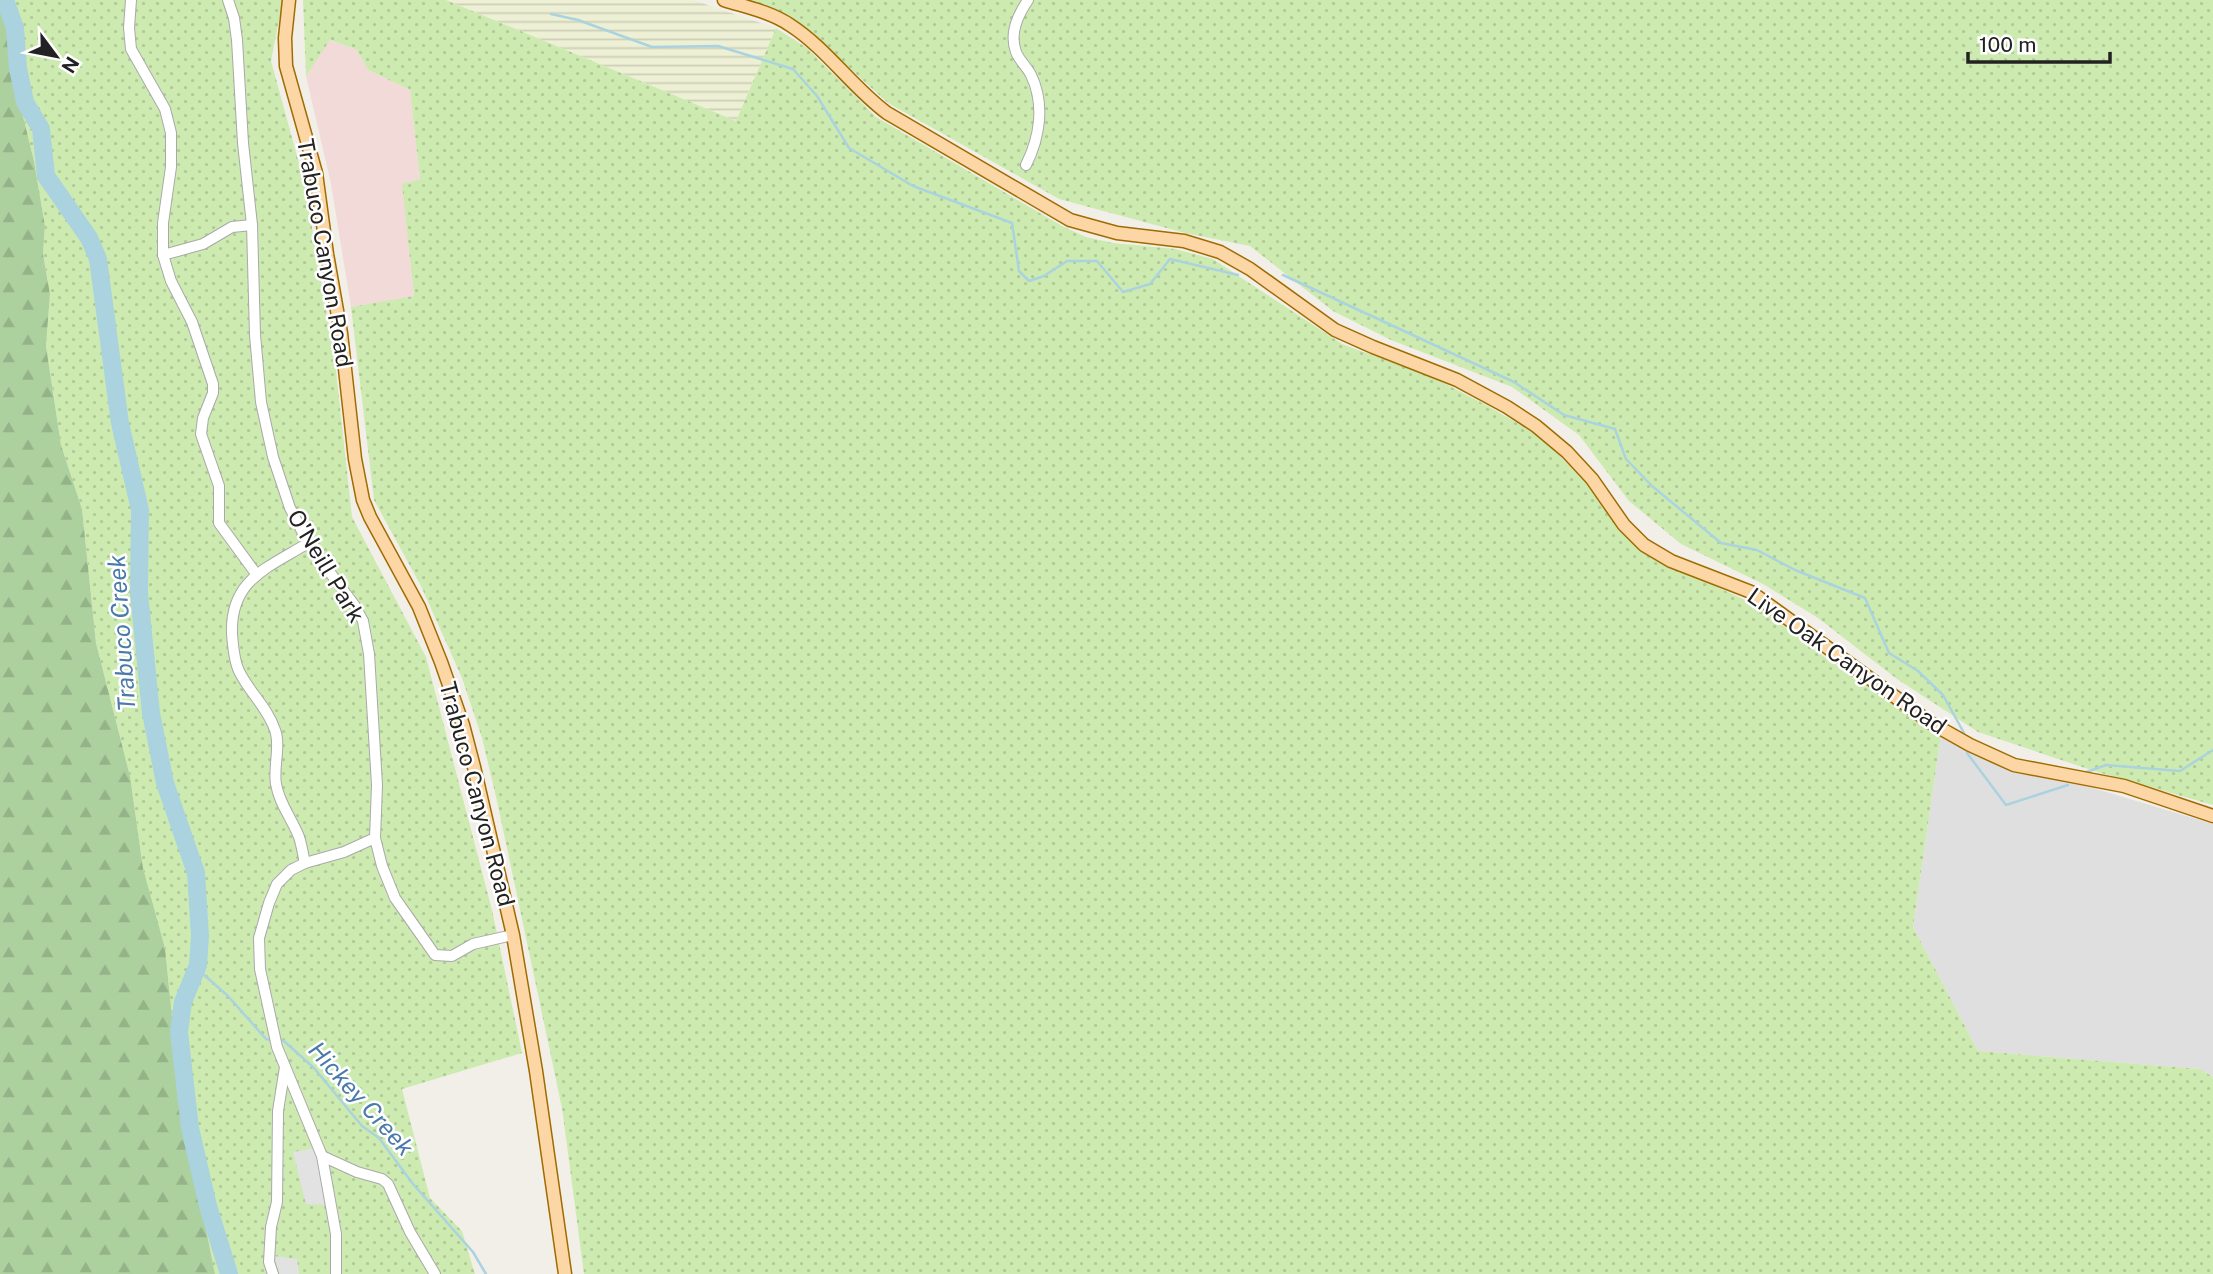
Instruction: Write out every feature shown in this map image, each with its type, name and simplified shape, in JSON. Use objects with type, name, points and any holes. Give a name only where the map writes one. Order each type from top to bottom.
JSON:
[{"type":"main road","name":"Trabuco Canyon Road","points":[[289,0],[285,38],[286,66],[316,173],[341,333],[355,459],[363,499],[419,607],[446,675],[474,767],[513,935],[536,1071],[565,1274]]},
{"type":"main road","name":"Live Oak Canyon Road","points":[[724,0],[766,13],[789,24],[821,49],[873,103],[1070,220],[1117,233],[1184,241],[1220,252],[1250,269],[1335,330],[1457,380],[1507,407],[1536,426],[1567,452],[1592,480],[1624,525],[1644,545],[1671,561],[1752,592],[1931,723],[1970,745],[2014,765],[2124,786],[2213,816]]},
{"type":"street","points":[[131,0],[131,49],[165,109],[171,133],[171,167],[163,223],[163,255],[171,281],[192,322],[214,384],[201,434],[219,486],[219,523],[257,575]]},
{"type":"street","name":"O'Neill Park","points":[[228,0],[237,40],[243,143],[252,225],[255,335],[261,402],[273,457],[290,508],[308,543],[355,606],[363,621],[369,654],[377,785],[374,838],[382,866],[395,898],[435,955],[452,956],[473,944],[513,935]]},
{"type":"street","points":[[1026,165],[1032,153],[1041,117],[1032,76],[1016,50],[1014,27],[1028,0]]},
{"type":"street","points":[[163,255],[203,244],[232,227],[252,225]]},
{"type":"street","points":[[305,863],[299,837],[280,800],[276,783],[276,733],[266,711],[239,671],[235,657],[232,618],[241,591],[257,575],[280,557],[308,543]]},
{"type":"street","points":[[336,1274],[336,1234],[322,1156],[277,1047],[260,969],[259,938],[277,884],[291,870],[305,863],[344,852],[374,838]]},
{"type":"street","points":[[273,1274],[269,1262],[271,1227],[277,1202],[278,1111],[285,1066]]},
{"type":"street","points":[[322,1156],[357,1172],[382,1179],[388,1184],[410,1232],[435,1274]]},
{"type":"shaded area","points":[[329,40],[357,50],[368,70],[410,90],[420,179],[403,184],[414,297],[351,307],[331,184],[306,76]]},
{"type":"shaded area","points":[[1941,734],[2013,772],[2093,788],[2213,824],[2213,1077],[2200,1069],[1978,1051],[1913,927]]},
{"type":"shaded area","points":[[315,1148],[327,1205],[306,1204],[293,1152]]},
{"type":"shaded area","points":[[274,1256],[297,1259],[299,1274],[280,1274]]},
{"type":"green space","points":[[0,0],[7,0],[9,59],[34,161],[45,226],[43,254],[50,294],[46,346],[61,445],[82,509],[96,643],[130,776],[143,868],[165,948],[181,1104],[215,1274],[0,1274]]},
{"type":"green space","points":[[7,0],[283,0],[271,61],[304,181],[335,362],[352,517],[426,657],[492,910],[522,1053],[402,1089],[430,1198],[462,1231],[475,1274],[215,1274],[181,1104],[165,948],[143,868],[130,776],[96,643],[82,509],[61,445],[46,346],[50,294],[43,254],[45,226],[34,161],[9,59]]},
{"type":"green space","points":[[303,0],[446,0],[736,121],[776,28],[807,48],[876,117],[1062,226],[1086,237],[1113,243],[1175,249],[1213,259],[1342,344],[1434,378],[1534,433],[1556,452],[1661,561],[1758,606],[1823,656],[1941,734],[1913,927],[1978,1051],[2200,1069],[2213,1077],[2213,1274],[584,1274],[562,1108],[482,738],[462,678],[421,586],[374,500],[351,307],[414,296],[402,184],[420,179],[410,90],[368,70],[357,50],[330,40],[306,76]]},
{"type":"green space","points":[[446,0],[693,0],[776,28],[736,121]]},
{"type":"green space","points":[[744,0],[2213,0],[2213,805],[2094,771],[1978,732],[1897,679],[1818,618],[1763,584],[1681,544],[1629,501],[1579,435],[1512,387],[1391,340],[1333,311],[1250,246],[1185,233],[1059,199],[888,103],[813,35],[758,4]]},
{"type":"waterway","name":"Trabuco Creek","points":[[5,0],[15,28],[18,68],[25,102],[41,129],[46,176],[89,238],[98,259],[120,423],[140,510],[139,593],[151,713],[165,783],[196,873],[200,936],[198,965],[183,1002],[179,1032],[190,1128],[208,1206],[229,1274]]},
{"type":"waterway","points":[[551,14],[578,20],[652,47],[718,46],[793,69],[817,96],[849,148],[913,186],[1012,223],[1019,271],[1029,281],[1044,276],[1067,261],[1097,261],[1123,292],[1150,284],[1170,259],[1238,275]]},
{"type":"waterway","points":[[1283,275],[1514,382],[1564,415],[1615,429],[1626,459],[1652,486],[1721,543],[1757,550],[1795,570],[1865,598],[1889,653],[1918,671],[1943,695],[1964,733]]},
{"type":"waterway","points":[[2084,773],[2106,765],[2180,771],[2213,750]]},
{"type":"waterway","points":[[1967,753],[2006,805],[2068,785]]},
{"type":"waterway","name":"Hickey Creek","points":[[198,965],[203,974],[228,996],[266,1039],[272,1040]]},
{"type":"waterway","name":"Hickey Creek","points":[[279,1040],[284,1041],[314,1068],[362,1126],[379,1138],[413,1184],[473,1252],[486,1274]]}]
